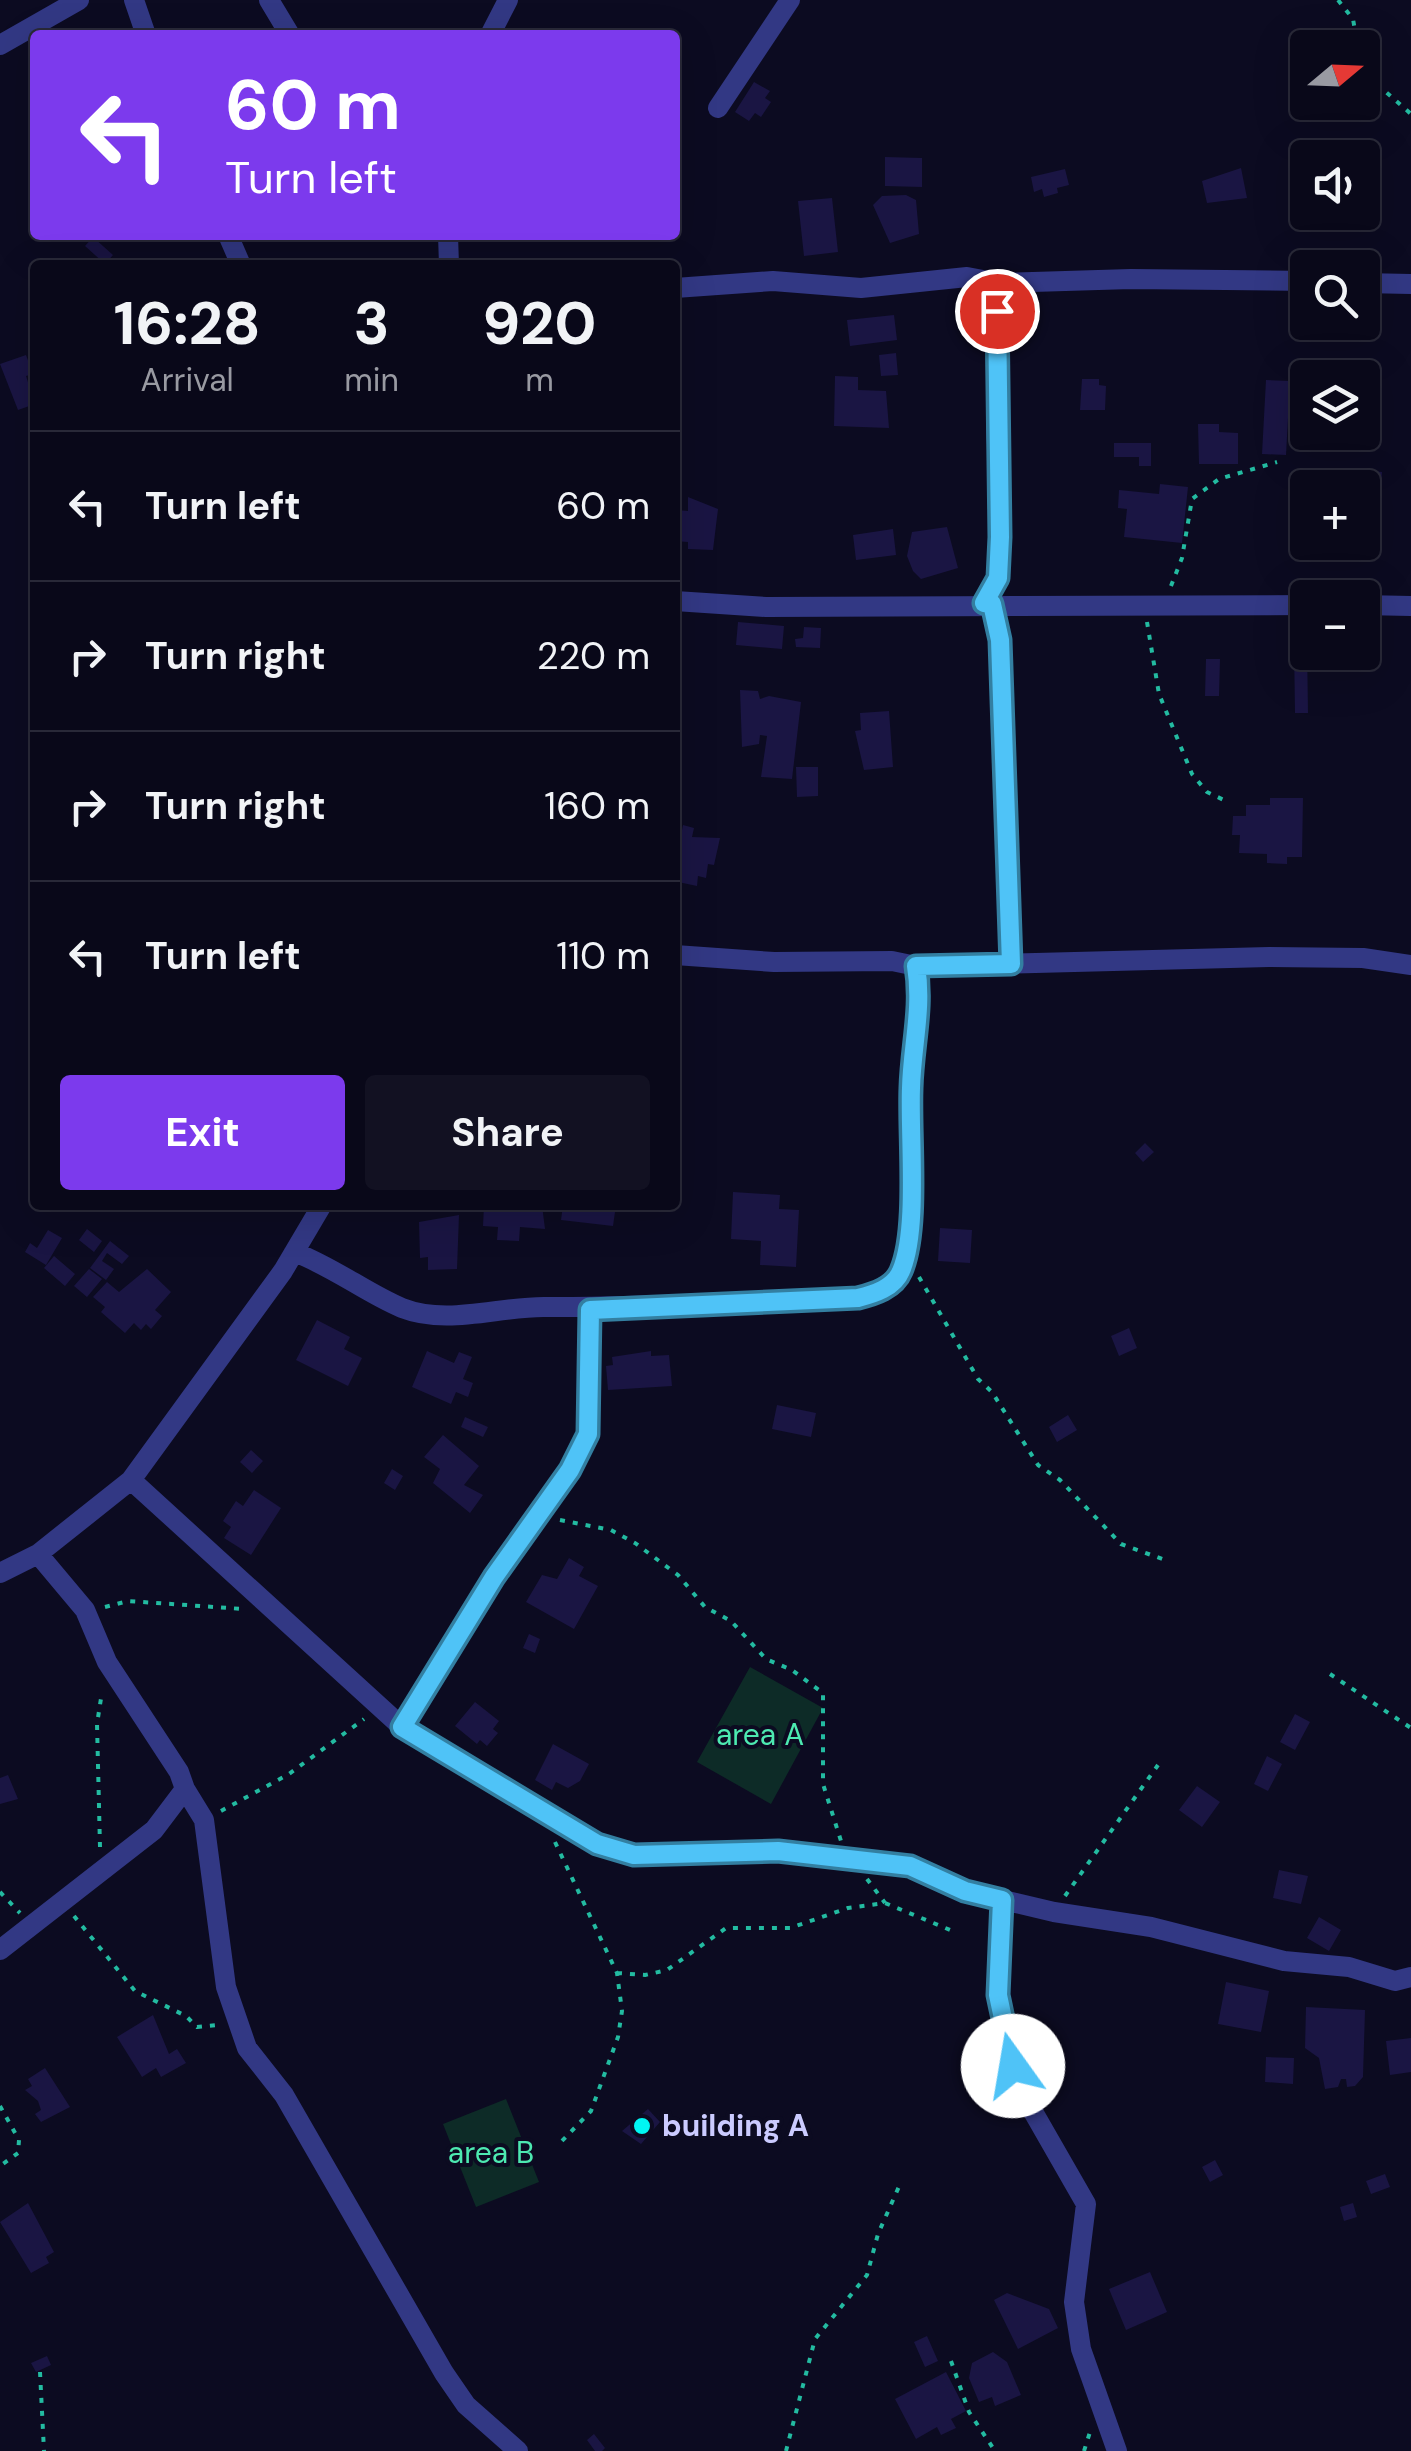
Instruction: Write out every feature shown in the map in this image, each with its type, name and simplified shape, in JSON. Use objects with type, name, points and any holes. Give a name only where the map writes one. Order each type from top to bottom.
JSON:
[{"type":"street","points":[[0,45],[79,0]]},
{"type":"street","points":[[134,0],[144,30]]},
{"type":"street","points":[[268,0],[287,30]]},
{"type":"street","points":[[493,30],[508,0]]},
{"type":"street","points":[[718,108],[790,0]]},
{"type":"street","points":[[680,288],[773,281],[861,288],[967,276],[999,284],[1131,279],[1290,281]]},
{"type":"street","points":[[999,284],[996,421],[1000,537],[998,578],[988,604],[1000,640],[1011,964]]},
{"type":"street","points":[[1380,284],[1411,284]]},
{"type":"street","points":[[680,601],[766,607],[1290,605]]},
{"type":"street","points":[[1380,605],[1411,606]]},
{"type":"street","points":[[680,955],[774,962],[892,961],[916,966],[1288,958],[1363,958],[1411,965]]},
{"type":"street","points":[[294,1252],[329,1266],[402,1308],[432,1314],[544,1306],[590,1310],[858,1298],[881,1292],[900,1276],[906,1256],[911,1088],[920,1001],[916,966]]},
{"type":"street","points":[[0,1573],[38,1554],[132,1480],[294,1252],[319,1210]]},
{"type":"street","points":[[402,1727],[588,1434],[590,1310]]},
{"type":"street","points":[[132,1480],[402,1727],[597,1844],[634,1855],[778,1851],[910,1866],[965,1891],[1054,1912],[1150,1927],[1284,1961],[1350,1966],[1395,1981],[1411,1977]]},
{"type":"street","points":[[38,1554],[85,1610],[107,1662],[179,1772],[204,1820],[218,1935],[235,2017],[247,2048],[293,2110],[444,2373],[466,2405],[518,2451]]},
{"type":"street","points":[[0,1950],[154,1830],[185,1789]]},
{"type":"street","points":[[1002,1900],[998,1995],[1006,2042],[1020,2089],[1086,2204],[1074,2302],[1081,2349],[1116,2451]]},
{"type":"path","points":[[1338,0],[1354,18],[1356,30]]},
{"type":"path","points":[[1380,90],[1411,114]]},
{"type":"path","points":[[1164,606],[1182,558],[1192,499],[1220,478],[1277,462]]},
{"type":"path","points":[[1130,606],[1146,619],[1160,694],[1192,774],[1207,792],[1228,802]]},
{"type":"path","points":[[906,1256],[978,1380],[992,1392],[1038,1465],[1060,1480],[1121,1544],[1165,1560]]},
{"type":"path","points":[[542,1511],[572,1526],[611,1530],[635,1543],[678,1576],[705,1607],[731,1622],[766,1658],[792,1670],[823,1692],[823,1784],[846,1858]]},
{"type":"path","points":[[85,1610],[128,1601],[274,1612]]},
{"type":"path","points":[[100,1870],[97,1724],[107,1662]]},
{"type":"path","points":[[1330,1674],[1411,1728]]},
{"type":"path","points":[[204,1820],[289,1774],[379,1707]]},
{"type":"path","points":[[1054,1912],[1158,1765]]},
{"type":"path","points":[[554,1841],[617,1972],[622,2011],[618,2038],[591,2111],[560,2143]]},
{"type":"path","points":[[617,1972],[646,1975],[667,1970],[726,1928],[790,1928],[848,1908],[885,1903],[955,1932]]},
{"type":"path","points":[[52,1908],[75,1917],[135,1991],[152,2002],[205,2029],[235,2017]]},
{"type":"path","points":[[0,2106],[19,2140],[18,2152],[0,2166]]},
{"type":"path","points":[[786,2451],[815,2339],[867,2275],[878,2234],[901,2182]]},
{"type":"path","points":[[951,2361],[969,2412],[996,2451]]},
{"type":"path","points":[[40,2372],[44,2451]]},
{"type":"green space","name":"area A","points":[[750,1667],[823,1708],[771,1804],[697,1762]]},
{"type":"green space","name":"area B","points":[[506,2099],[539,2182],[476,2207],[443,2124]]},
{"type":"building","points":[[754,82],[770,91],[765,98],[771,102],[761,117],[755,113],[749,121],[735,112]]},
{"type":"building","points":[[885,157],[922,158],[922,187],[885,186]]},
{"type":"building","points":[[1241,168],[1247,198],[1207,203],[1202,181]]},
{"type":"building","points":[[1065,169],[1069,185],[1044,197],[1042,189],[1034,192],[1031,177]]},
{"type":"building","points":[[906,195],[916,200],[919,234],[890,243],[873,205],[882,196]]},
{"type":"building","points":[[832,198],[838,252],[804,256],[798,201]]},
{"type":"building","points":[[96,240],[113,255],[101,260],[85,246]]},
{"type":"building","points":[[894,315],[897,340],[850,346],[847,320]]},
{"type":"building","points":[[896,353],[898,375],[881,376],[879,355]]},
{"type":"building","points":[[26,355],[30,366],[30,375],[26,376],[30,406],[18,410],[0,364]]},
{"type":"building","points":[[835,376],[858,377],[858,390],[886,391],[889,428],[834,426]]},
{"type":"building","points":[[1082,379],[1099,379],[1099,385],[1106,386],[1105,410],[1080,410]]},
{"type":"building","points":[[1266,380],[1290,381],[1286,455],[1262,454]]},
{"type":"building","points":[[1198,424],[1219,424],[1219,432],[1238,433],[1238,464],[1199,464]]},
{"type":"building","points":[[1114,443],[1151,443],[1151,466],[1139,466],[1139,457],[1114,457]]},
{"type":"building","points":[[1160,484],[1188,487],[1182,543],[1124,537],[1127,509],[1118,508],[1119,490],[1159,494]]},
{"type":"building","points":[[688,497],[718,509],[713,550],[688,549],[688,542],[680,541],[680,510],[688,511]]},
{"type":"building","points":[[947,527],[958,568],[921,579],[907,556],[912,532]]},
{"type":"building","points":[[893,529],[896,555],[856,560],[853,535]]},
{"type":"building","points":[[738,622],[784,626],[782,649],[736,645]]},
{"type":"building","points":[[804,627],[821,628],[820,648],[796,647],[795,639],[803,638]]},
{"type":"building","points":[[1206,659],[1220,659],[1219,696],[1205,696]]},
{"type":"building","points":[[1294,670],[1307,670],[1308,713],[1295,713]]},
{"type":"building","points":[[740,690],[758,691],[760,699],[769,696],[801,702],[792,779],[761,777],[767,736],[760,735],[759,744],[742,747]]},
{"type":"building","points":[[889,711],[893,767],[864,770],[855,731],[861,730],[860,713]]},
{"type":"building","points":[[796,767],[818,767],[818,796],[797,797]]},
{"type":"building","points":[[1270,798],[1303,798],[1302,857],[1287,857],[1287,864],[1267,863],[1267,854],[1239,853],[1240,835],[1232,835],[1233,816],[1246,816],[1246,805],[1270,805]]},
{"type":"building","points":[[683,825],[694,828],[692,837],[720,838],[714,865],[708,864],[706,878],[698,876],[697,886],[680,882]]},
{"type":"building","points":[[1145,1143],[1154,1152],[1143,1162],[1135,1153]]},
{"type":"building","points":[[733,1192],[780,1195],[779,1209],[799,1210],[796,1267],[760,1265],[761,1241],[731,1239]]},
{"type":"building","points":[[484,1210],[543,1210],[545,1229],[520,1227],[519,1241],[497,1240],[498,1227],[483,1226]]},
{"type":"building","points":[[562,1210],[615,1210],[613,1226],[561,1220]]},
{"type":"building","points":[[459,1215],[457,1269],[428,1270],[428,1257],[420,1258],[419,1222]]},
{"type":"building","points":[[940,1228],[972,1230],[970,1263],[938,1261]]},
{"type":"building","points":[[87,1229],[102,1241],[94,1252],[79,1240]]},
{"type":"building","points":[[48,1230],[62,1238],[46,1265],[25,1252],[30,1243],[37,1248]]},
{"type":"building","points":[[110,1241],[129,1256],[122,1264],[107,1253],[102,1261],[114,1269],[106,1280],[90,1268]]},
{"type":"building","points":[[54,1256],[75,1274],[65,1286],[44,1268]]},
{"type":"building","points":[[89,1269],[102,1279],[87,1297],[74,1286]]},
{"type":"building","points":[[147,1269],[171,1292],[155,1310],[162,1316],[151,1329],[146,1324],[141,1330],[134,1323],[125,1333],[101,1312],[105,1307],[93,1297],[107,1282],[119,1292]]},
{"type":"building","points":[[317,1320],[350,1337],[344,1349],[362,1358],[348,1386],[296,1360]]},
{"type":"building","points":[[1129,1328],[1137,1348],[1119,1356],[1111,1336]]},
{"type":"building","points":[[427,1351],[454,1363],[459,1352],[472,1357],[463,1379],[473,1383],[468,1397],[456,1392],[451,1404],[412,1387]]},
{"type":"building","points":[[651,1351],[651,1356],[669,1355],[672,1386],[608,1390],[606,1366],[613,1365],[612,1357]]},
{"type":"building","points":[[777,1405],[816,1413],[811,1437],[772,1429]]},
{"type":"building","points":[[1068,1415],[1077,1430],[1057,1442],[1049,1427]]},
{"type":"building","points":[[465,1417],[488,1427],[483,1437],[461,1427]]},
{"type":"building","points":[[443,1435],[479,1466],[464,1485],[483,1495],[470,1513],[433,1483],[440,1469],[424,1457]]},
{"type":"building","points":[[251,1450],[263,1461],[252,1473],[240,1462]]},
{"type":"building","points":[[392,1469],[403,1476],[395,1490],[384,1483]]},
{"type":"building","points":[[254,1490],[281,1508],[251,1555],[224,1538],[231,1527],[223,1521],[236,1501],[243,1506]]},
{"type":"building","points":[[569,1558],[584,1567],[579,1576],[598,1586],[574,1629],[526,1602],[542,1575],[557,1579]]},
{"type":"building","points":[[529,1634],[540,1639],[535,1653],[523,1648]]},
{"type":"building","points":[[475,1702],[499,1721],[493,1729],[498,1733],[487,1746],[480,1740],[477,1744],[455,1726]]},
{"type":"building","points":[[1295,1714],[1310,1722],[1295,1750],[1280,1742]]},
{"type":"building","points":[[553,1744],[589,1764],[580,1781],[568,1788],[556,1782],[552,1790],[535,1780]]},
{"type":"building","points":[[1267,1756],[1282,1764],[1268,1791],[1254,1784]]},
{"type":"building","points":[[8,1775],[18,1799],[0,1804],[0,1778]]},
{"type":"building","points":[[1197,1786],[1220,1802],[1202,1827],[1179,1810]]},
{"type":"building","points":[[1279,1870],[1308,1876],[1301,1904],[1273,1898]]},
{"type":"building","points":[[1319,1917],[1341,1930],[1329,1951],[1307,1938]]},
{"type":"building","points":[[1226,1982],[1269,1991],[1261,2032],[1218,2024]]},
{"type":"building","points":[[1306,2007],[1365,2010],[1363,2077],[1355,2086],[1347,2087],[1346,2079],[1341,2079],[1338,2087],[1325,2089],[1319,2058],[1305,2048]]},
{"type":"building","points":[[153,2015],[169,2054],[177,2049],[186,2063],[161,2077],[156,2068],[142,2077],[117,2037]]},
{"type":"building","points":[[1411,2038],[1411,2072],[1390,2075],[1386,2041]]},
{"type":"building","points":[[1266,2057],[1294,2058],[1293,2084],[1265,2082]]},
{"type":"building","points":[[45,2068],[70,2107],[41,2122],[35,2114],[41,2110],[38,2101],[25,2090],[32,2086],[28,2079]]},
{"type":"building","name":"building A","points":[[648,2109],[660,2122],[641,2144],[622,2131]]},
{"type":"building","points":[[1215,2160],[1223,2175],[1210,2182],[1202,2167]]},
{"type":"building","points":[[1385,2174],[1390,2187],[1371,2194],[1366,2181]]},
{"type":"building","points":[[28,2203],[54,2252],[46,2257],[49,2263],[31,2273],[0,2222]]},
{"type":"building","points":[[1353,2203],[1357,2217],[1344,2221],[1340,2207]]},
{"type":"building","points":[[1150,2272],[1167,2312],[1126,2330],[1109,2289]]},
{"type":"building","points":[[1007,2293],[1049,2309],[1058,2328],[1018,2349],[994,2300]]},
{"type":"building","points":[[927,2336],[938,2361],[925,2367],[914,2342]]},
{"type":"building","points":[[993,2352],[1007,2362],[1021,2395],[995,2406],[992,2397],[979,2402],[969,2378],[972,2363]]},
{"type":"building","points":[[47,2356],[51,2365],[36,2372],[31,2363]]},
{"type":"building","points":[[946,2372],[966,2411],[951,2419],[956,2428],[941,2435],[937,2427],[916,2439],[895,2399]]},
{"type":"building","points":[[594,2434],[605,2448],[602,2451],[595,2451],[587,2440]]},
{"type":"place","name":"building A","points":[[642,2126]]},
{"type":"route","points":[[997,311],[1000,537],[998,578],[984,603],[992,604],[1000,640],[1011,964],[916,966],[920,1001],[911,1088],[910,1218],[900,1276],[881,1292],[858,1298],[590,1310],[588,1434],[570,1470],[494,1577],[402,1727],[597,1844],[634,1855],[778,1851],[910,1866],[965,1891],[1002,1900],[998,1995],[1013,2066]]}]
